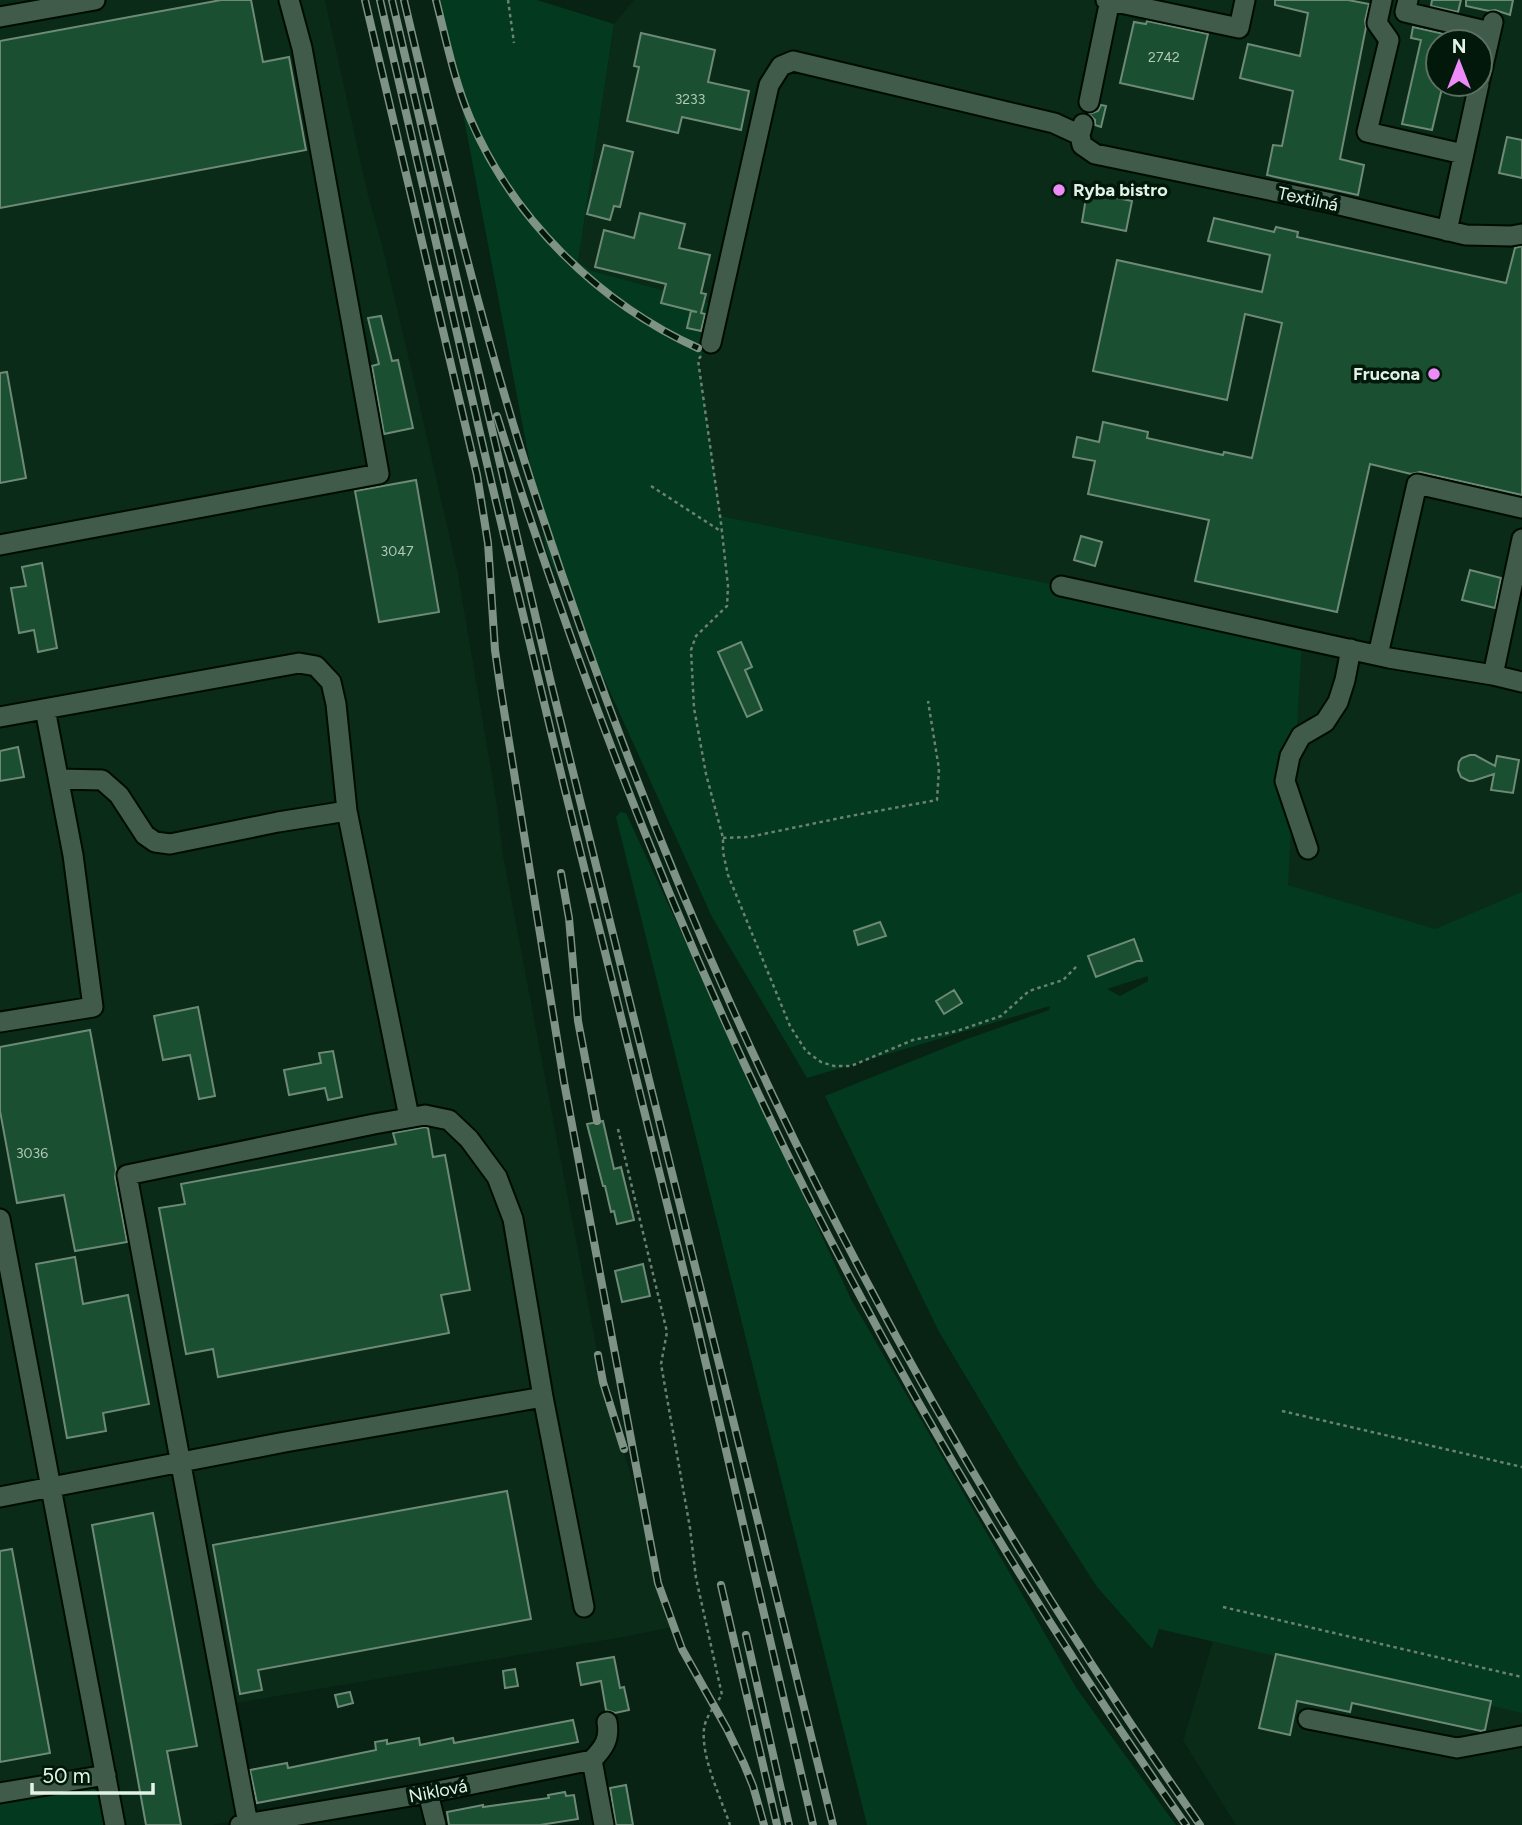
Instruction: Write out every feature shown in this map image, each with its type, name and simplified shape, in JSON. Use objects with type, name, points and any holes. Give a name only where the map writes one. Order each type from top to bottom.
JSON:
[{"type":"street","points":[[0,17],[95,0]]},
{"type":"street","points":[[0,545],[379,474],[302,48],[289,0]]},
{"type":"street","points":[[1088,102],[1108,0],[1239,28],[1245,0]]},
{"type":"street","points":[[1382,0],[1377,23],[1389,40],[1367,132],[1464,154]]},
{"type":"street","points":[[1408,0],[1405,12],[1492,28]]},
{"type":"street","name":"Textilná","points":[[711,343],[769,85],[781,66],[793,61],[1082,129],[1082,145],[1095,154],[1327,202],[1466,235],[1522,234]]},
{"type":"street","points":[[1447,231],[1476,98]]},
{"type":"street","points":[[1378,655],[1417,484],[1522,508]]},
{"type":"street","points":[[1493,675],[1522,539]]},
{"type":"street","points":[[1061,586],[1378,655],[1522,681]]},
{"type":"street","points":[[1308,849],[1285,782],[1290,756],[1301,736],[1325,722],[1338,702],[1351,649]]},
{"type":"street","points":[[0,716],[299,663],[316,666],[331,682],[337,704],[347,811],[410,1118]]},
{"type":"street","points":[[0,1022],[93,1007],[73,855],[45,709]]},
{"type":"street","points":[[59,779],[102,780],[119,795],[145,835],[155,842],[170,844],[347,811]]},
{"type":"street","points":[[244,1824],[182,1462],[127,1175],[425,1115],[449,1120],[470,1139],[497,1177],[513,1219],[543,1397],[584,1607]]},
{"type":"street","points":[[0,1219],[3,1251],[116,1825]]},
{"type":"street","points":[[0,1497],[543,1397]]},
{"type":"street","points":[[1308,1719],[1457,1748],[1522,1736]]},
{"type":"street","points":[[604,1825],[592,1760],[604,1749],[609,1733],[607,1722]]},
{"type":"street","name":"Niklová","points":[[244,1824],[428,1793],[592,1760]]},
{"type":"street","points":[[0,1793],[106,1775]]},
{"type":"street","points":[[428,1793],[436,1825]]},
{"type":"path","points":[[508,0],[514,43]]},
{"type":"path","points":[[711,343],[698,360],[728,586],[727,606],[696,636],[691,650],[694,708],[706,774],[723,838],[728,875],[790,1026],[806,1051],[821,1062],[834,1066],[850,1066],[913,1040],[957,1031],[1001,1016],[1028,991],[1063,980],[1078,965]]},
{"type":"path","points":[[651,486],[722,531]]},
{"type":"path","points":[[723,838],[749,837],[937,800],[939,769],[928,701]]},
{"type":"path","points":[[618,1129],[667,1332],[661,1364],[690,1528],[696,1578],[722,1695],[704,1726],[704,1742],[709,1765],[730,1825]]},
{"type":"path","points":[[1282,1411],[1522,1467]]},
{"type":"path","points":[[1223,1607],[1522,1677]]},
{"type":"shaded area","points":[[0,0],[325,0],[368,195],[458,574],[503,855],[603,1382],[647,1530],[658,1583],[673,1627],[219,1706],[243,1819],[212,1825],[120,1825],[110,1768],[0,1787]]},
{"type":"shaded area","points":[[436,0],[537,0],[614,24],[578,262],[592,271],[720,306],[711,343],[698,360],[721,516],[1302,639],[1288,885],[1435,929],[1522,892],[1522,1713],[1159,1629],[1152,1649],[1097,1587],[1020,1467],[938,1330],[825,1096],[967,1039],[1049,1010],[1050,1006],[807,1078],[712,917],[547,553],[456,77]],"holes":[[[1148,976],[1148,981],[1120,996],[1107,989]]]},
{"type":"shaded area","points":[[634,0],[1522,0],[1522,987],[1284,934],[1061,586],[721,516],[698,360],[711,343],[578,262],[614,24]]},
{"type":"shaded area","points":[[620,812],[626,813],[851,1299],[1077,1689],[1176,1825],[867,1825],[616,817]]},
{"type":"shaded area","points":[[1282,1411],[1522,1467],[1522,1825],[1236,1825],[1183,1741]]},
{"type":"shaded area","points":[[86,1784],[98,1791],[106,1825],[0,1825],[0,1799]]},
{"type":"building","points":[[221,0],[251,0],[263,62],[289,57],[306,150],[0,208],[0,41]]},
{"type":"building","points":[[1275,0],[1348,0],[1369,4],[1340,159],[1364,165],[1358,195],[1267,175],[1273,145],[1282,146],[1293,91],[1240,78],[1248,44],[1300,56],[1308,13],[1275,5]]},
{"type":"building","points":[[1432,0],[1461,0],[1458,12],[1431,6]]},
{"type":"building","points":[[1466,0],[1513,0],[1510,15],[1466,6]]},
{"type":"building","points":[[1147,21],[1208,34],[1193,99],[1120,83],[1134,22],[1146,24]]},
{"type":"building","points":[[1413,27],[1424,29],[1424,98],[1440,98],[1432,130],[1402,124],[1421,40],[1411,38]]},
{"type":"building","points":[[641,33],[715,50],[708,82],[749,91],[741,130],[682,117],[678,133],[627,121],[639,67],[634,66]]},
{"type":"building","points":[[1101,105],[1106,106],[1101,127],[1095,125],[1095,120],[1089,114],[1098,111]]},
{"type":"building","points":[[1507,137],[1522,140],[1522,178],[1499,173]]},
{"type":"building","points":[[604,145],[633,152],[620,207],[614,206],[610,220],[587,214]]},
{"type":"building","points":[[1087,192],[1132,201],[1126,231],[1082,222]]},
{"type":"building","points":[[640,213],[685,224],[679,248],[710,255],[701,293],[706,294],[701,313],[705,314],[701,331],[687,328],[691,311],[697,312],[661,303],[666,284],[595,267],[604,230],[634,238]]},
{"type":"building","points":[[1214,218],[1274,232],[1276,227],[1298,232],[1297,237],[1506,283],[1515,248],[1522,246],[1522,495],[1420,472],[1411,474],[1370,464],[1337,612],[1195,581],[1209,520],[1088,494],[1095,461],[1073,457],[1077,437],[1099,442],[1103,422],[1148,432],[1147,438],[1223,455],[1224,452],[1252,458],[1282,323],[1245,314],[1227,400],[1093,371],[1117,260],[1262,292],[1270,255],[1208,241]]},
{"type":"building","points":[[381,316],[392,361],[398,360],[413,428],[384,434],[372,366],[379,364],[368,318]]},
{"type":"building","points":[[7,372],[26,478],[0,483],[0,373]]},
{"type":"building","points":[[416,480],[439,612],[379,622],[355,491]]},
{"type":"building","points":[[1081,536],[1102,542],[1095,566],[1074,560]]},
{"type":"building","points":[[42,563],[57,648],[38,652],[34,630],[19,633],[11,588],[26,586],[22,567]]},
{"type":"building","points":[[1470,570],[1501,578],[1495,608],[1462,600]]},
{"type":"building","points":[[741,642],[752,667],[745,670],[762,710],[747,717],[718,652]]},
{"type":"building","points":[[18,747],[24,777],[0,781],[0,751]]},
{"type":"building","points":[[1470,755],[1495,766],[1497,756],[1519,760],[1513,793],[1491,790],[1494,774],[1473,781],[1461,777],[1459,762]]},
{"type":"building","points":[[880,922],[886,936],[858,945],[854,931]]},
{"type":"building","points":[[1134,939],[1142,961],[1096,977],[1088,956]]},
{"type":"building","points":[[954,990],[962,1003],[944,1014],[936,1001]]},
{"type":"building","points":[[198,1007],[215,1096],[199,1099],[190,1055],[163,1060],[154,1016]]},
{"type":"building","points":[[90,1030],[127,1242],[75,1251],[64,1195],[17,1203],[0,1111],[0,1047]]},
{"type":"building","points":[[333,1051],[342,1097],[328,1100],[325,1088],[289,1095],[284,1070],[321,1063],[319,1053]]},
{"type":"building","points":[[603,1121],[614,1169],[621,1167],[634,1220],[617,1224],[603,1186],[587,1124]]},
{"type":"building","points":[[428,1128],[433,1157],[445,1155],[470,1290],[441,1295],[449,1333],[218,1377],[213,1349],[186,1354],[159,1208],[185,1204],[181,1184],[396,1144],[393,1133]]},
{"type":"building","points":[[75,1257],[83,1304],[128,1295],[149,1404],[103,1413],[106,1431],[67,1438],[36,1264]]},
{"type":"building","points":[[643,1264],[650,1296],[622,1302],[615,1271]]},
{"type":"building","points":[[507,1491],[531,1619],[258,1670],[262,1690],[240,1694],[213,1545]]},
{"type":"building","points":[[153,1513],[197,1746],[167,1751],[181,1825],[146,1825],[92,1525]]},
{"type":"building","points":[[12,1549],[50,1753],[0,1762],[0,1551]]},
{"type":"building","points":[[1276,1654],[1491,1701],[1485,1730],[1352,1703],[1350,1712],[1297,1701],[1290,1735],[1259,1728]]},
{"type":"building","points":[[614,1657],[620,1688],[624,1687],[629,1710],[615,1713],[606,1710],[601,1681],[581,1685],[577,1663]]},
{"type":"building","points":[[515,1669],[518,1686],[505,1688],[503,1671]]},
{"type":"building","points":[[350,1692],[353,1703],[338,1707],[335,1695]]},
{"type":"building","points":[[573,1720],[578,1742],[257,1803],[250,1770],[287,1763],[288,1768],[376,1750],[375,1742],[387,1740],[387,1744],[419,1738],[420,1745],[453,1738],[454,1743]]},
{"type":"building","points":[[626,1785],[633,1825],[616,1825],[610,1788]]},
{"type":"building","points":[[565,1792],[566,1796],[574,1795],[578,1819],[540,1825],[449,1825],[447,1812],[549,1798],[548,1795]]},
{"type":"railway","points":[[365,0],[477,475],[488,543],[495,650],[501,692],[564,1082],[658,1583],[682,1649],[744,1764],[764,1825]]},
{"type":"railway","points":[[380,0],[492,485],[696,1321],[813,1825]]},
{"type":"railway","points":[[392,0],[551,683],[833,1825]]},
{"type":"railway","points":[[404,0],[466,255],[519,444],[564,581],[618,731],[707,952],[820,1191],[919,1378],[1082,1650],[1200,1825]]},
{"type":"railway","points":[[436,0],[464,104],[488,155],[510,190],[563,254],[594,282],[627,308],[698,348]]},
{"type":"railway","points":[[497,416],[564,617],[638,815],[720,1011],[764,1107],[853,1283],[941,1442],[1035,1598],[1186,1825]]},
{"type":"railway","points":[[561,873],[569,918],[578,1021],[597,1121]]},
{"type":"railway","points":[[598,1355],[603,1382],[624,1449]]},
{"type":"railway","points":[[721,1585],[777,1825]]},
{"type":"railway","points":[[746,1635],[789,1825]]},
{"type":"place","name":"Ryba bistro","points":[[1059,190]]},
{"type":"place","name":"Frucona","points":[[1434,374]]}]
